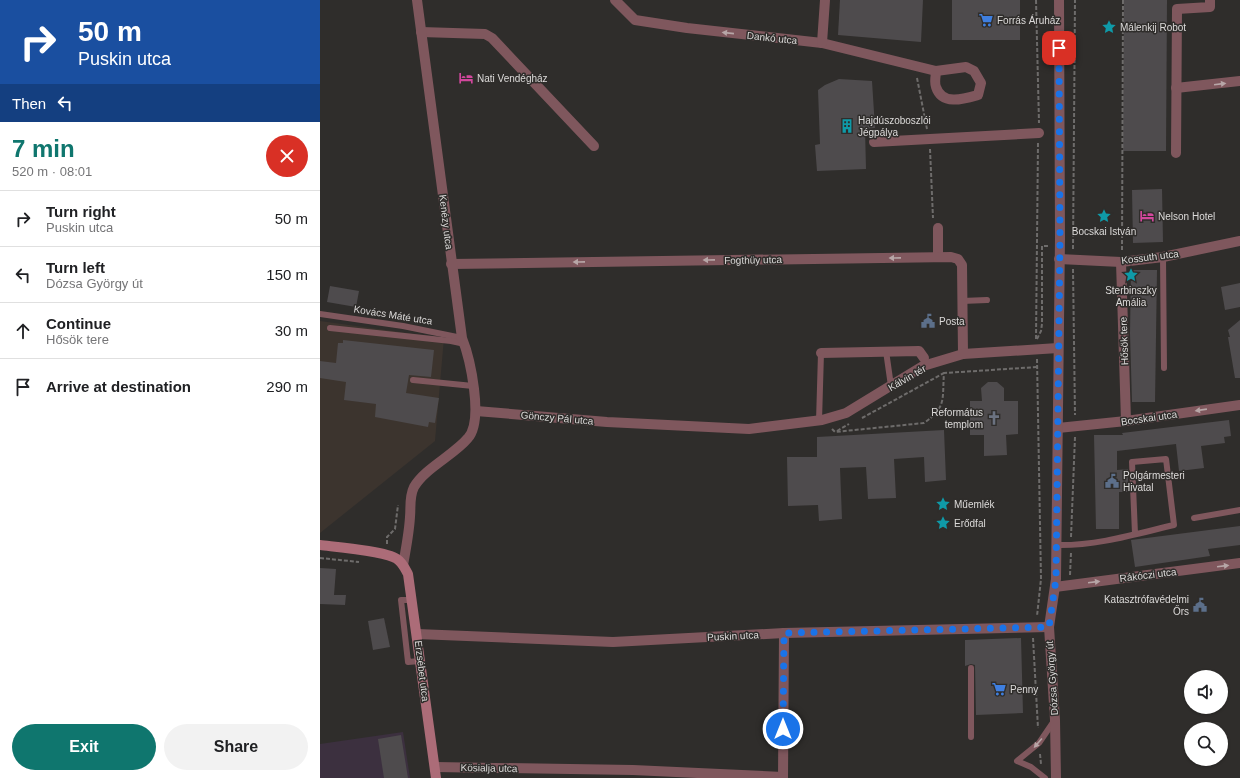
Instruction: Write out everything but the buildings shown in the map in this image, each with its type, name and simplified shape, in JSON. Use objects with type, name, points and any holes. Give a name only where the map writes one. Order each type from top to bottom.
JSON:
[{"type":"main road","points":[[320,545],[387,554],[397,559],[404,565]]},
{"type":"main road","name":"Erzsébet utca","points":[[404,565],[408,574],[413,600],[436,778]]},
{"type":"street","name":"Kenézy utca","points":[[417,0],[451,264],[463,341],[473,386],[476,411]]},
{"type":"street","name":"Dankó utca","points":[[615,0],[635,20],[687,28],[822,44],[936,71],[966,67],[974,71],[980,83],[978,95],[951,100],[943,97],[936,87],[936,71]]},
{"type":"street","points":[[822,44],[825,0]]},
{"type":"street","points":[[1056,583],[1060,259],[1059,0]]},
{"type":"street","points":[[1176,153],[1177,9],[1210,7],[1210,0]]},
{"type":"street","points":[[421,32],[486,34],[492,38],[594,146]]},
{"type":"street","points":[[1176,88],[1240,82]]},
{"type":"street","points":[[874,142],[1039,133]]},
{"type":"street","points":[[936,224],[936,257]]},
{"type":"street","name":"Kossuth utca","points":[[1060,259],[1122,262],[1163,257],[1240,241]]},
{"type":"street","name":"Fogthüy utca","points":[[451,264],[936,257],[958,259],[962,266],[963,354]]},
{"type":"street","name":"Hősök tere","points":[[1122,262],[1126,421]]},
{"type":"street","points":[[1036,344],[1058,348]]},
{"type":"street","name":"Kálvin tér","points":[[820,421],[846,413],[923,366],[963,354],[1024,350],[1036,344]]},
{"type":"street","points":[[821,353],[920,351],[924,358]]},
{"type":"street","name":"Bocskai utca","points":[[1058,428],[1126,421],[1240,405]]},
{"type":"street","points":[[404,565],[410,504],[413,489],[419,480],[468,438],[475,427],[476,411]]},
{"type":"street","name":"Gönczy Pál utca","points":[[476,411],[607,422],[749,429],[820,421]]},
{"type":"street","name":"Rákóczi utca","points":[[1056,583],[1240,563]]},
{"type":"street","name":"Dózsa György út","points":[[1056,583],[1049,627],[1055,720],[1056,778]]},
{"type":"street","name":"Puskin utca","points":[[417,634],[613,642],[784,633],[1049,627]]},
{"type":"street","name":"Kösialja utca","points":[[435,767],[633,770],[783,778],[784,633]]},
{"type":"lane","points":[[1163,257],[1164,368]]},
{"type":"lane","points":[[962,301],[987,300]]},
{"type":"lane","name":"Kovács Máté utca","points":[[320,314],[404,326],[463,341]]},
{"type":"lane","points":[[330,328],[463,341]]},
{"type":"lane","points":[[886,352],[891,386]]},
{"type":"lane","points":[[820,421],[821,353]]},
{"type":"lane","points":[[413,380],[473,386]]},
{"type":"lane","points":[[1056,545],[1071,546],[1097,542],[1135,534],[1174,525],[1166,460],[1132,462],[1135,534]]},
{"type":"lane","points":[[1194,518],[1240,510]]},
{"type":"lane","points":[[413,600],[401,600],[408,662],[420,661]]},
{"type":"lane","points":[[971,668],[971,737]]},
{"type":"lane","points":[[1044,777],[1017,761],[1039,743],[1055,720]]},
{"type":"path","points":[[1036,0],[1039,133],[1036,238],[1036,344],[1038,367],[1041,579],[1033,644],[1039,743],[1044,777]]},
{"type":"path","points":[[1070,577],[1075,427],[1073,245],[1075,0]]},
{"type":"path","points":[[1122,262],[1123,0]]},
{"type":"path","points":[[915,66],[932,156],[936,224]]},
{"type":"path","points":[[1036,344],[1041,331],[1042,246],[1073,245]]},
{"type":"path","points":[[835,432],[944,373],[1038,367]]},
{"type":"path","points":[[820,421],[835,432],[924,423],[934,416],[942,407],[944,373]]},
{"type":"path","points":[[320,558],[366,562]]},
{"type":"shaded area","points":[[320,321],[444,338],[435,441],[320,533]]},
{"type":"shaded area","points":[[403,732],[410,778],[320,778],[320,744]]},
{"type":"place","name":"Forrás Áruház","points":[[986,20]]},
{"type":"place","name":"Málenkij Robot","points":[[1109,27]]},
{"type":"place","name":"Nati Vendégház","points":[[466,78]]},
{"type":"place","name":"Hajdúszoboszlói Jégpálya","points":[[847,126]]},
{"type":"place","name":"Bocskai István","points":[[1104,216]]},
{"type":"place","name":"Nelson Hotel","points":[[1147,216]]},
{"type":"place","name":"Sterbinszky Amália","points":[[1131,275]]},
{"type":"place","name":"Posta","points":[[928,321]]},
{"type":"place","name":"Református templom","points":[[994,418]]},
{"type":"place","name":"Polgármesteri Hivatal","points":[[1112,481]]},
{"type":"place","name":"Műemlék","points":[[943,504]]},
{"type":"place","name":"Erődfal","points":[[943,523]]},
{"type":"place","name":"Katasztrófavédelmi Őrs","points":[[1200,605]]},
{"type":"place","name":"Penny","points":[[999,689]]},
{"type":"route","points":[[783,729],[784,633],[1049,627],[1056,579],[1060,238],[1059,48]]}]
